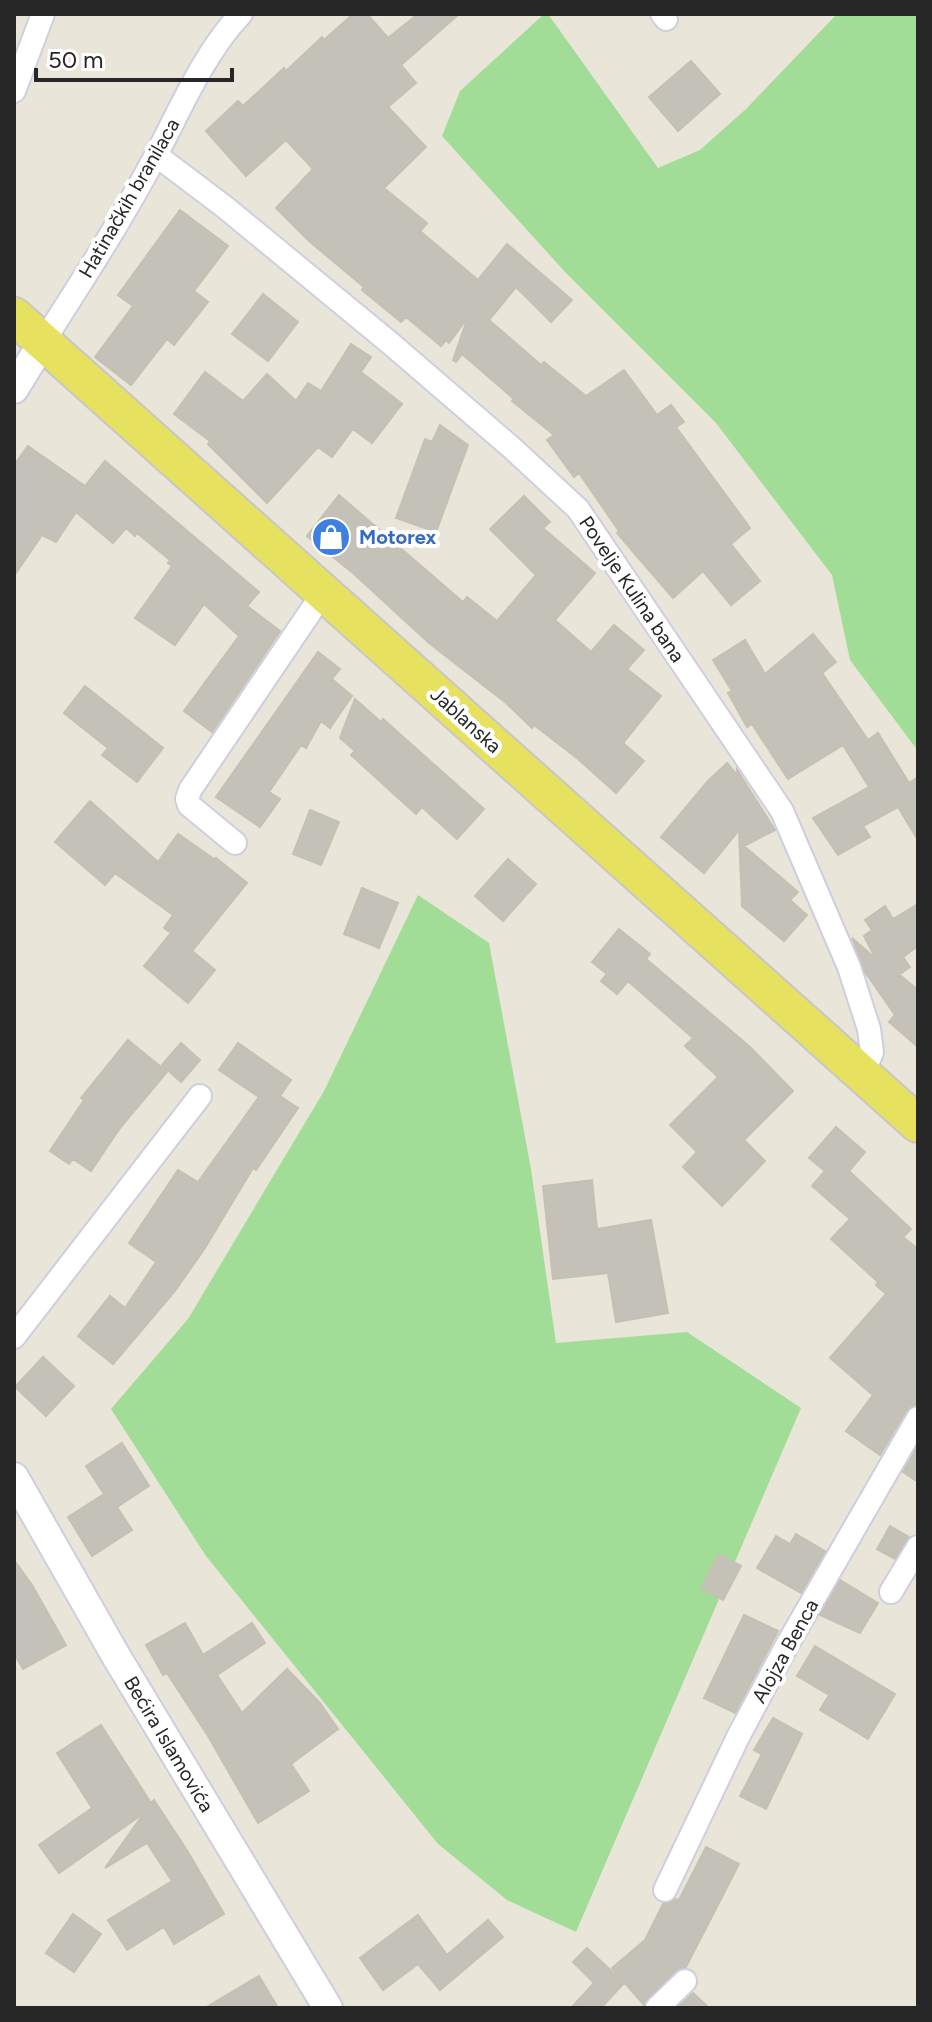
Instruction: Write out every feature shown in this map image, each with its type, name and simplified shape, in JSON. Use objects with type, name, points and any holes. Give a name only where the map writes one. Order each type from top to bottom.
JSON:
[{"type":"main road","name":"Jablanska","points":[[14,316],[918,1124]]},
{"type":"street","points":[[14,91],[43,14]]},
{"type":"street","name":"Hatinačkih branilaca","points":[[43,342],[111,235],[186,95],[241,14]]},
{"type":"street","name":"Povelje Kulina bana","points":[[156,155],[226,208],[390,343],[578,509],[782,811],[849,967],[869,1029],[872,1052],[863,1075]]},
{"type":"street","points":[[14,389],[43,342]]},
{"type":"street","points":[[235,843],[189,805],[190,790],[323,593]]},
{"type":"street","points":[[14,1337],[200,1096]]},
{"type":"street","name":"Alojza Benca","points":[[665,1890],[752,1711],[918,1418]]},
{"type":"street","name":"Bećira Islamovića","points":[[14,1477],[116,1656],[328,2008]]},
{"type":"street","points":[[891,1592],[918,1547]]},
{"type":"street","points":[[657,2008],[685,1981]]},
{"type":"green space","points":[[544,14],[548,14],[658,168],[700,150],[746,109],[837,14],[918,14],[918,751],[850,660],[832,575],[716,423],[565,272],[442,136],[460,91]]},
{"type":"green space","points":[[418,895],[489,943],[531,1169],[556,1343],[687,1332],[801,1408],[576,1932],[507,1900],[438,1844],[206,1556],[111,1409],[188,1319],[324,1091]]},
{"type":"building","points":[[353,14],[367,14],[388,38],[418,14],[459,14],[401,65],[416,83],[388,107],[426,147],[384,188],[427,223],[420,231],[478,280],[507,244],[572,300],[551,322],[516,287],[489,320],[541,365],[544,362],[586,396],[624,370],[657,415],[671,405],[684,422],[676,427],[750,528],[731,544],[760,581],[731,605],[703,571],[673,598],[617,533],[619,531],[579,473],[574,477],[547,440],[554,435],[462,354],[456,362],[453,360],[468,317],[449,343],[446,340],[441,346],[406,317],[401,322],[362,290],[364,287],[309,241],[276,208],[313,169],[286,140],[246,176],[206,131],[238,101],[243,106],[284,68],[286,71],[322,37],[324,40]]},
{"type":"building","points":[[691,61],[720,94],[678,131],[649,97]]},
{"type":"building","points":[[180,210],[228,246],[194,291],[208,302],[174,345],[167,339],[131,385],[95,357],[133,306],[118,295]]},
{"type":"building","points":[[263,294],[298,322],[268,361],[232,334]]},
{"type":"building","points":[[351,344],[371,357],[361,372],[402,404],[372,443],[353,429],[332,457],[318,447],[267,503],[208,444],[210,441],[174,414],[205,372],[243,401],[267,374],[296,401],[308,383],[321,391]]},
{"type":"building","points":[[440,425],[468,445],[436,532],[396,518],[425,439],[432,442]]},
{"type":"building","points":[[28,446],[85,486],[105,461],[259,592],[247,606],[280,631],[212,732],[184,711],[239,636],[204,604],[175,645],[135,618],[172,566],[168,563],[170,560],[137,533],[135,536],[126,528],[113,543],[76,512],[56,542],[42,535],[14,576],[14,465]]},
{"type":"building","points":[[339,495],[463,602],[467,597],[497,621],[536,575],[490,529],[524,496],[550,522],[543,528],[595,573],[555,620],[591,652],[614,625],[644,650],[627,669],[661,696],[623,743],[644,761],[616,793],[578,759],[534,725],[532,728],[506,703],[429,643],[353,573],[307,536]]},
{"type":"building","points":[[813,634],[836,662],[822,673],[868,740],[878,733],[909,783],[918,777],[918,840],[898,807],[863,826],[870,837],[838,855],[813,818],[869,787],[843,745],[788,779],[752,724],[747,727],[728,693],[732,691],[713,660],[745,640],[765,674]]},
{"type":"building","points":[[318,652],[340,669],[332,679],[352,696],[330,728],[321,721],[306,748],[301,745],[269,792],[280,799],[260,827],[216,797]]},
{"type":"building","points":[[85,686],[163,748],[137,782],[102,755],[108,748],[64,713]]},
{"type":"building","points":[[355,699],[381,722],[383,719],[484,809],[457,839],[422,807],[416,814],[351,755],[355,751],[340,738]]},
{"type":"building","points":[[727,763],[737,775],[737,770],[775,830],[744,846],[798,892],[790,900],[807,915],[784,941],[742,906],[739,830],[704,873],[661,837]]},
{"type":"building","points":[[90,801],[158,862],[178,834],[216,858],[247,883],[192,951],[215,970],[188,1003],[144,966],[171,933],[164,928],[173,915],[115,873],[105,885],[55,842]]},
{"type":"building","points":[[310,810],[339,822],[321,865],[293,854]]},
{"type":"building","points":[[508,859],[536,884],[503,921],[475,896]]},
{"type":"building","points":[[362,888],[398,903],[379,948],[344,934]]},
{"type":"building","points":[[918,904],[918,946],[903,957],[910,967],[897,976],[918,990],[918,1047],[889,1022],[895,1015],[865,972],[852,938],[876,959],[864,936],[872,930],[865,920],[885,906],[893,919]]},
{"type":"building","points":[[619,929],[650,954],[646,959],[749,1046],[793,1091],[744,1140],[765,1161],[722,1206],[683,1167],[697,1152],[670,1125],[718,1077],[685,1046],[693,1038],[628,981],[617,994],[601,981],[607,974],[592,962]]},
{"type":"building","points":[[128,1040],[167,1072],[120,1128],[91,1171],[73,1159],[69,1164],[50,1151],[84,1100],[81,1098]]},
{"type":"building","points":[[181,1043],[200,1060],[181,1082],[162,1065]]},
{"type":"building","points":[[238,1043],[291,1080],[280,1096],[298,1108],[256,1170],[253,1168],[175,1291],[113,1364],[78,1336],[110,1296],[125,1308],[156,1262],[129,1243],[178,1170],[198,1182],[259,1097],[219,1070]]},
{"type":"building","points":[[836,1127],[865,1152],[849,1171],[911,1229],[903,1237],[918,1249],[918,1404],[906,1411],[880,1455],[846,1431],[873,1395],[830,1358],[886,1294],[876,1285],[878,1282],[831,1239],[850,1219],[812,1186],[825,1171],[809,1158]]},
{"type":"building","points":[[592,1180],[597,1229],[651,1220],[668,1313],[616,1322],[608,1273],[553,1279],[543,1186]]},
{"type":"building","points":[[43,1357],[74,1386],[46,1416],[15,1387]]},
{"type":"building","points":[[122,1443],[149,1486],[117,1507],[132,1530],[92,1556],[68,1517],[104,1494],[86,1466]]},
{"type":"building","points":[[918,1446],[918,1482],[903,1472]]},
{"type":"building","points":[[890,1526],[909,1537],[895,1559],[877,1549]]},
{"type":"building","points":[[796,1534],[825,1551],[801,1593],[757,1568],[776,1536],[790,1544]]},
{"type":"building","points":[[719,1554],[741,1566],[723,1600],[701,1588]]},
{"type":"building","points":[[14,1560],[66,1645],[23,1669],[14,1653]]},
{"type":"building","points":[[840,1580],[878,1603],[860,1633],[820,1615]]},
{"type":"building","points":[[744,1615],[778,1631],[735,1713],[704,1698]]},
{"type":"building","points":[[185,1623],[203,1655],[252,1623],[265,1643],[217,1675],[242,1713],[287,1669],[320,1703],[338,1729],[291,1764],[309,1791],[258,1823],[208,1736],[167,1673],[163,1675],[146,1645]]},
{"type":"building","points":[[815,1646],[895,1694],[868,1739],[820,1710],[829,1695],[797,1676]]},
{"type":"building","points":[[773,1718],[802,1734],[766,1809],[740,1796],[762,1754],[754,1750]]},
{"type":"building","points":[[101,1725],[151,1803],[154,1800],[188,1852],[224,1914],[174,1944],[164,1927],[127,1950],[108,1920],[172,1881],[147,1843],[105,1868],[144,1813],[59,1873],[39,1845],[92,1808],[57,1753]]},
{"type":"building","points":[[706,1847],[739,1864],[686,1967],[675,1971],[644,2005],[612,1968],[645,1940],[663,1904],[679,1900]]},
{"type":"building","points":[[73,1914],[101,1934],[74,1972],[46,1953]]},
{"type":"building","points":[[418,1915],[447,1955],[488,1920],[503,1937],[440,1990],[418,1964],[383,1990],[360,1958]]},
{"type":"building","points":[[587,1948],[624,1983],[601,2008],[571,2008],[594,1983],[573,1962]]},
{"type":"building","points":[[259,1976],[278,2008],[205,2008]]},
{"type":"building","points":[[693,1993],[709,2008],[677,2008]]},
{"type":"place","name":"Motorex","points":[[331,537]]}]
